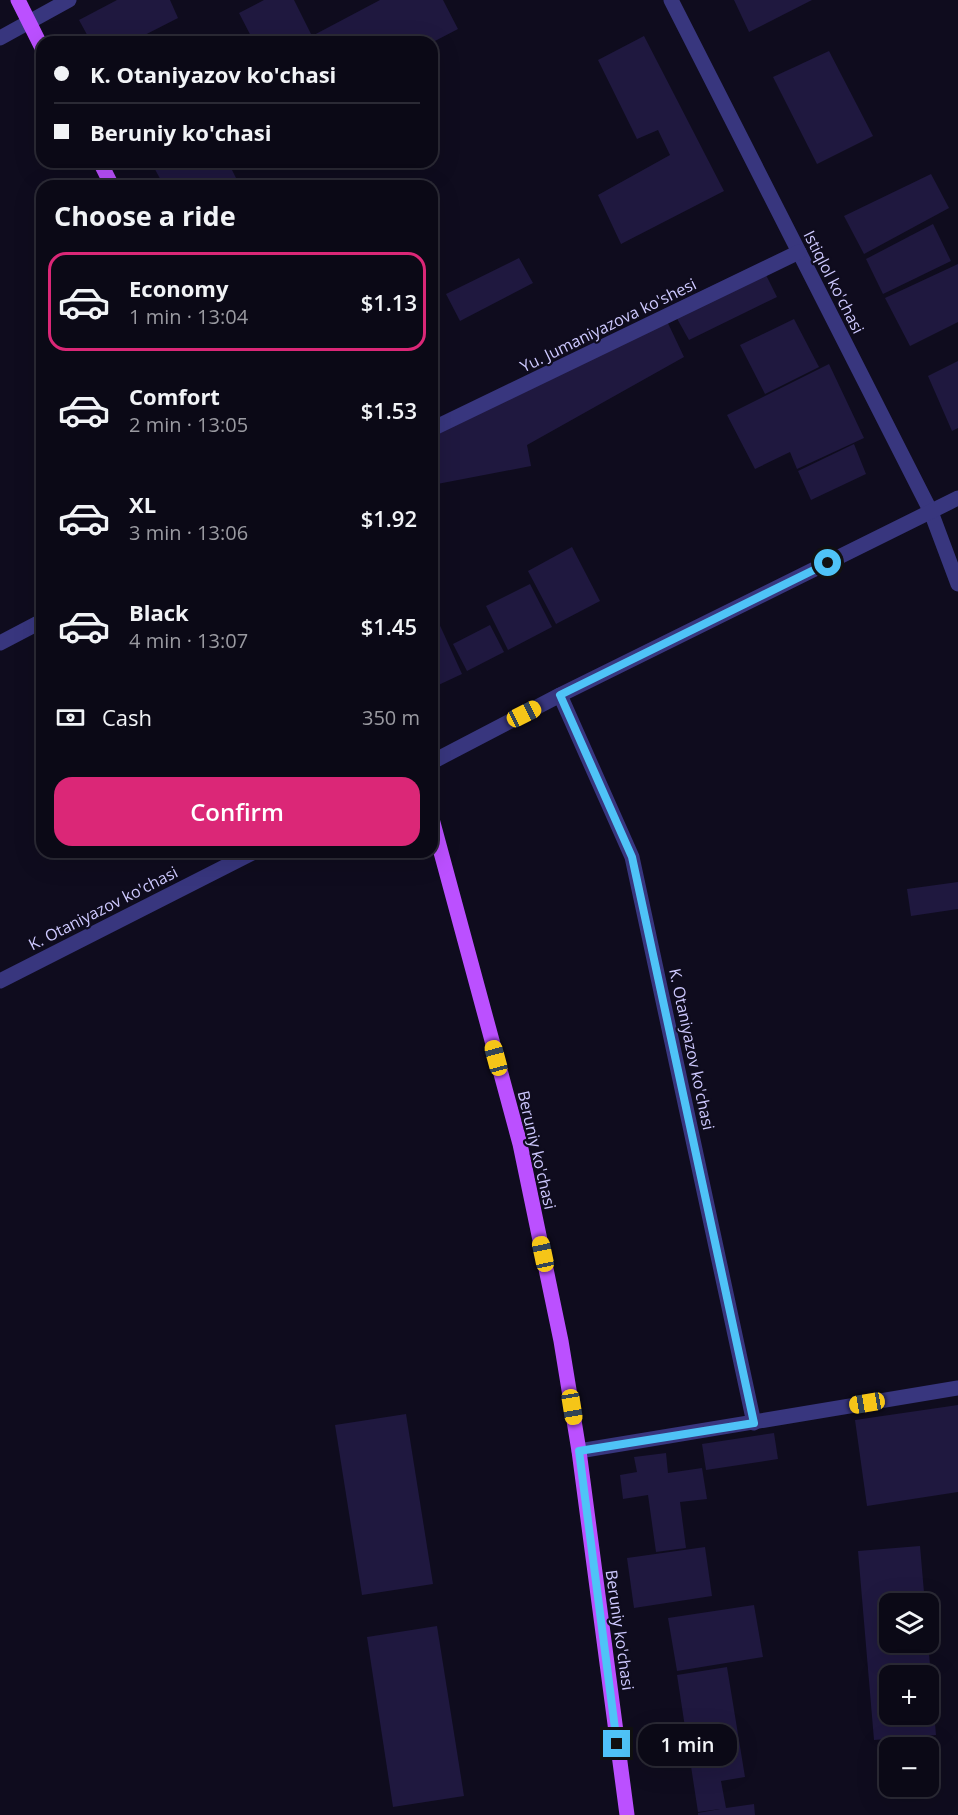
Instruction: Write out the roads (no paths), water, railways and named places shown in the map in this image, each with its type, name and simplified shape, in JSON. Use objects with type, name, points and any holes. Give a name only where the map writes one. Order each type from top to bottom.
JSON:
[{"type":"main road","points":[[18,0],[36,36]]},
{"type":"main road","name":"Beruniy ko'chasi","points":[[438,841],[520,1144],[561,1341],[579,1451],[627,1815]]},
{"type":"street","points":[[0,38],[69,0]]},
{"type":"street","name":"Istiqlol ko'chasi","points":[[671,0],[931,512],[958,584]]},
{"type":"street","name":"Yu. Jumaniyazova ko'shesi","points":[[438,426],[799,252]]},
{"type":"street","points":[[438,759],[560,695],[958,498]]},
{"type":"street","points":[[2,637],[36,623]]},
{"type":"street","name":"K. Otaniyazov ko'chasi","points":[[560,695],[632,857],[754,1423]]},
{"type":"street","name":"K. Otaniyazov ko'chasi","points":[[0,981],[242,858]]},
{"type":"street","points":[[579,1451],[958,1388]]}]
